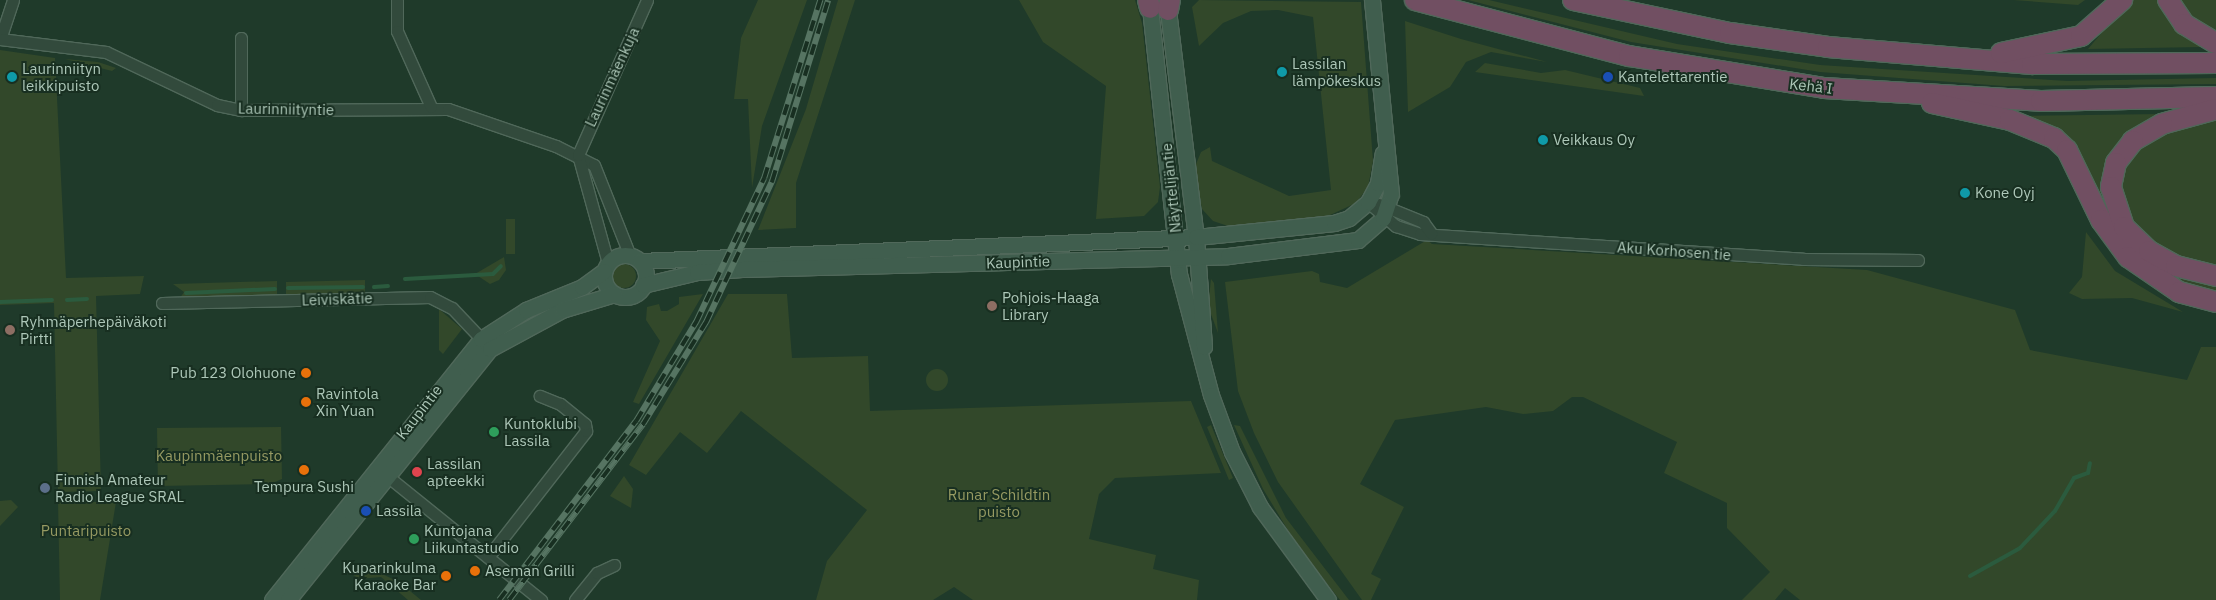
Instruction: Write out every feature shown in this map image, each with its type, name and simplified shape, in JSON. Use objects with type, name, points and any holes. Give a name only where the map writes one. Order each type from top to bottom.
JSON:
[{"type":"highway","name":"Kehä I","points":[[1415,0],[1629,56],[1718,73],[1909,95],[2041,102],[2216,97]]},
{"type":"highway","points":[[1573,0],[1730,33],[1828,47],[2032,64],[2216,63]]},
{"type":"highway","points":[[1967,58],[2063,43],[2094,29],[2122,0]]},
{"type":"highway","points":[[2168,0],[2184,24],[2216,43]]},
{"type":"highway","points":[[1909,95],[1958,112],[2017,122],[2054,138],[2067,150],[2101,220],[2128,257],[2179,292],[2216,302]]},
{"type":"highway","points":[[2216,109],[2162,124],[2133,141],[2116,163],[2110,187],[2117,213],[2136,240],[2176,266],[2216,276]]},
{"type":"main road","points":[[1372,0],[1385,142],[1392,177],[1386,212]]},
{"type":"main road","name":"Näyttelijäntie","points":[[1159,5],[1196,237],[1204,366]]},
{"type":"main road","name":"Näyttelijäntie","points":[[1159,5],[1176,238],[1184,299],[1232,452],[1260,507],[1328,600]]},
{"type":"main road","points":[[1368,202],[1378,183],[1385,142]]},
{"type":"main road","name":"Kaupintie","points":[[635,258],[1196,237],[1334,223],[1349,218],[1368,202]]},
{"type":"main road","name":"Kaupintie","points":[[644,285],[697,272],[742,269],[1178,256],[1197,257],[1347,243],[1367,236],[1386,212]]},
{"type":"main road","points":[[635,258],[645,272],[644,285],[628,296],[615,294],[606,284],[606,267],[635,258]]},
{"type":"main road","name":"Kaupintie","points":[[272,600],[486,344],[526,310],[582,287],[606,267]]},
{"type":"main road","name":"Kaupintie","points":[[486,344],[562,310],[615,294]]},
{"type":"main road","name":"Kaupintie","points":[[288,600],[381,471]]},
{"type":"street","points":[[0,39],[13,0]]},
{"type":"street","points":[[397,0],[397,31],[431,107]]},
{"type":"street","name":"Laurinmäenkuja","points":[[578,155],[647,0]]},
{"type":"street","points":[[241,38],[241,110]]},
{"type":"street","name":"Laurinniityntie","points":[[0,39],[106,52],[195,98],[241,110],[431,107],[578,155],[594,165],[635,258]]},
{"type":"street","points":[[578,155],[606,267]]},
{"type":"street","name":"Aku Korhosen tie","points":[[1368,202],[1420,234],[1431,233],[1803,259],[1918,260]]},
{"type":"street","name":"Leiviskätie","points":[[162,303],[430,297],[452,308],[486,344]]},
{"type":"street","points":[[488,557],[586,431],[585,424],[560,404],[540,396]]},
{"type":"street","points":[[381,471],[541,600]]},
{"type":"street","points":[[576,600],[597,572],[614,565]]},
{"type":"green space","points":[[758,0],[807,0],[762,126],[752,188],[748,99],[734,99],[741,38]]},
{"type":"green space","points":[[838,0],[855,0],[796,183],[796,228],[758,230],[806,109]]},
{"type":"green space","points":[[1019,0],[1135,0],[1142,23],[1160,187],[1158,202],[1144,216],[1096,219],[1106,86],[1043,42]]},
{"type":"green space","points":[[1199,0],[1361,2],[1373,161],[1368,187],[1356,203],[1328,216],[1228,226],[1213,221],[1202,209],[1194,169],[1201,152],[1210,147],[1212,161],[1289,196],[1331,190],[1313,17],[1278,10],[1251,11],[1223,23],[1199,46],[1192,7]]},
{"type":"green space","points":[[1468,0],[1489,0],[1677,44],[1820,65],[2067,81],[2216,78],[2216,84],[2004,86],[1820,72],[1631,42]]},
{"type":"green space","points":[[2013,0],[2085,0],[2078,5]]},
{"type":"green space","points":[[2129,0],[2162,0],[2202,47],[2088,49]]},
{"type":"green space","points":[[2176,0],[2216,0],[2216,35],[2196,24]]},
{"type":"green space","points":[[1405,21],[1461,39],[1547,62],[1491,52],[1466,62],[1450,87],[1408,112]]},
{"type":"green space","points":[[0,50],[55,58],[66,278],[144,276],[140,294],[96,296],[101,491],[58,492],[54,303],[0,305]]},
{"type":"green space","points":[[65,59],[98,62],[116,68],[112,71]]},
{"type":"green space","points":[[1485,63],[1541,73],[1565,70],[1640,88],[1644,96],[1475,72]]},
{"type":"green space","points":[[2163,114],[2126,137],[2115,225],[2216,281],[2216,295],[2182,285],[2119,237],[2089,175],[2023,116]]},
{"type":"green space","points":[[2216,118],[2216,268],[2178,259],[2143,237],[2125,214],[2120,178],[2132,152],[2154,136]]},
{"type":"green space","points":[[506,219],[515,219],[515,254],[506,254]]},
{"type":"green space","points":[[2086,232],[2115,271],[2183,312],[2132,298],[2082,299],[2069,293],[2082,277]]},
{"type":"green space","points":[[1427,240],[1432,244],[1867,270],[2015,310],[2030,350],[2187,380],[2201,347],[2216,347],[2216,600],[1800,600],[1785,588],[1775,600],[1742,600],[1770,572],[1727,528],[1727,503],[1664,473],[1677,442],[1583,397],[1572,397],[1553,411],[1523,414],[1486,407],[1395,420],[1360,484],[1404,507],[1371,574],[1381,579],[1371,600],[1362,600],[1278,482],[1254,433],[1238,391],[1225,282],[1312,271],[1319,274],[1320,282],[1347,288]]},
{"type":"green space","points":[[504,257],[506,270],[499,280],[490,284],[475,274]]},
{"type":"green space","points":[[624,264],[632,268],[636,276],[632,284],[624,288],[616,284],[612,276],[616,268]]},
{"type":"green space","points":[[1211,279],[1214,283],[1218,333],[1208,306]]},
{"type":"green space","points":[[365,280],[365,295],[286,296],[286,282]]},
{"type":"green space","points":[[277,281],[277,297],[180,298],[184,292],[173,284]]},
{"type":"green space","points":[[703,294],[639,404],[633,402],[660,341],[646,320],[647,307],[659,304],[661,311],[667,311],[679,304],[679,297]]},
{"type":"green space","name":"Runar Schildtin puisto","points":[[728,294],[787,294],[792,358],[868,356],[870,411],[1191,401],[1221,473],[1115,478],[1099,494],[1089,539],[1156,555],[1153,569],[1199,580],[1197,600],[973,600],[954,587],[933,600],[816,600],[827,561],[867,510],[741,411],[707,453],[680,432],[646,475],[629,465]]},
{"type":"green space","points":[[439,309],[462,329],[443,354],[439,350]]},
{"type":"green space","points":[[937,369],[945,372],[948,380],[945,388],[937,391],[929,388],[926,380],[929,372]]},
{"type":"green space","points":[[1211,425],[1233,478],[1229,480],[1207,427]]},
{"type":"green space","points":[[1234,425],[1240,426],[1286,518],[1349,600],[1340,600],[1300,550],[1263,489]]},
{"type":"green space","name":"Kaupinmäenpuisto","points":[[281,427],[282,479],[270,484],[158,486],[157,428]]},
{"type":"green space","points":[[624,476],[633,489],[631,508],[610,496]]},
{"type":"green space","points":[[11,500],[18,507],[0,526],[0,501]]},
{"type":"green space","name":"Puntaripuisto","points":[[58,502],[116,502],[100,600],[60,600]]},
{"type":"green space","points":[[378,572],[399,582],[421,600],[408,600],[381,577],[359,579],[352,574]]},
{"type":"waterway","points":[[405,279],[493,274],[501,266]]},
{"type":"waterway","points":[[374,287],[388,286]]},
{"type":"waterway","points":[[288,288],[363,287]]},
{"type":"waterway","points":[[186,293],[275,289]]},
{"type":"waterway","points":[[67,300],[87,299]]},
{"type":"waterway","points":[[0,302],[52,300]]},
{"type":"waterway","points":[[1970,576],[2020,548],[2055,511],[2074,478],[2088,473],[2090,463]]},
{"type":"railway","points":[[499,600],[636,421],[696,322],[764,178],[820,0]]},
{"type":"railway","points":[[509,600],[643,424],[706,322],[772,181],[828,0]]},
{"type":"place","name":"Lassilan lämpökeskus","points":[[1282,72]]},
{"type":"place","name":"Laurinniityn leikkipuisto","points":[[12,77]]},
{"type":"place","name":"Kantelettarentie","points":[[1608,77]]},
{"type":"place","name":"Veikkaus Oy","points":[[1543,140]]},
{"type":"place","name":"Kone Oyj","points":[[1965,193]]},
{"type":"place","name":"Pohjois-Haaga Library","points":[[992,306]]},
{"type":"place","name":"Ryhmäperhepäiväkoti Pirtti","points":[[10,330]]},
{"type":"place","name":"Pub 123 Olohuone","points":[[306,373]]},
{"type":"place","name":"Ravintola Xin Yuan","points":[[306,402]]},
{"type":"place","name":"Kuntoklubi Lassila","points":[[494,432]]},
{"type":"place","name":"Tempura Sushi","points":[[304,470]]},
{"type":"place","name":"Lassilan apteekki","points":[[417,472]]},
{"type":"place","name":"Finnish Amateur Radio League SRAL","points":[[45,488]]},
{"type":"place","name":"Lassila","points":[[366,511]]},
{"type":"place","name":"Kuntojana Liikuntastudio","points":[[414,539]]},
{"type":"place","name":"Aseman Grilli","points":[[475,571]]},
{"type":"place","name":"Kuparinkulma Karaoke Bar","points":[[446,576]]}]
